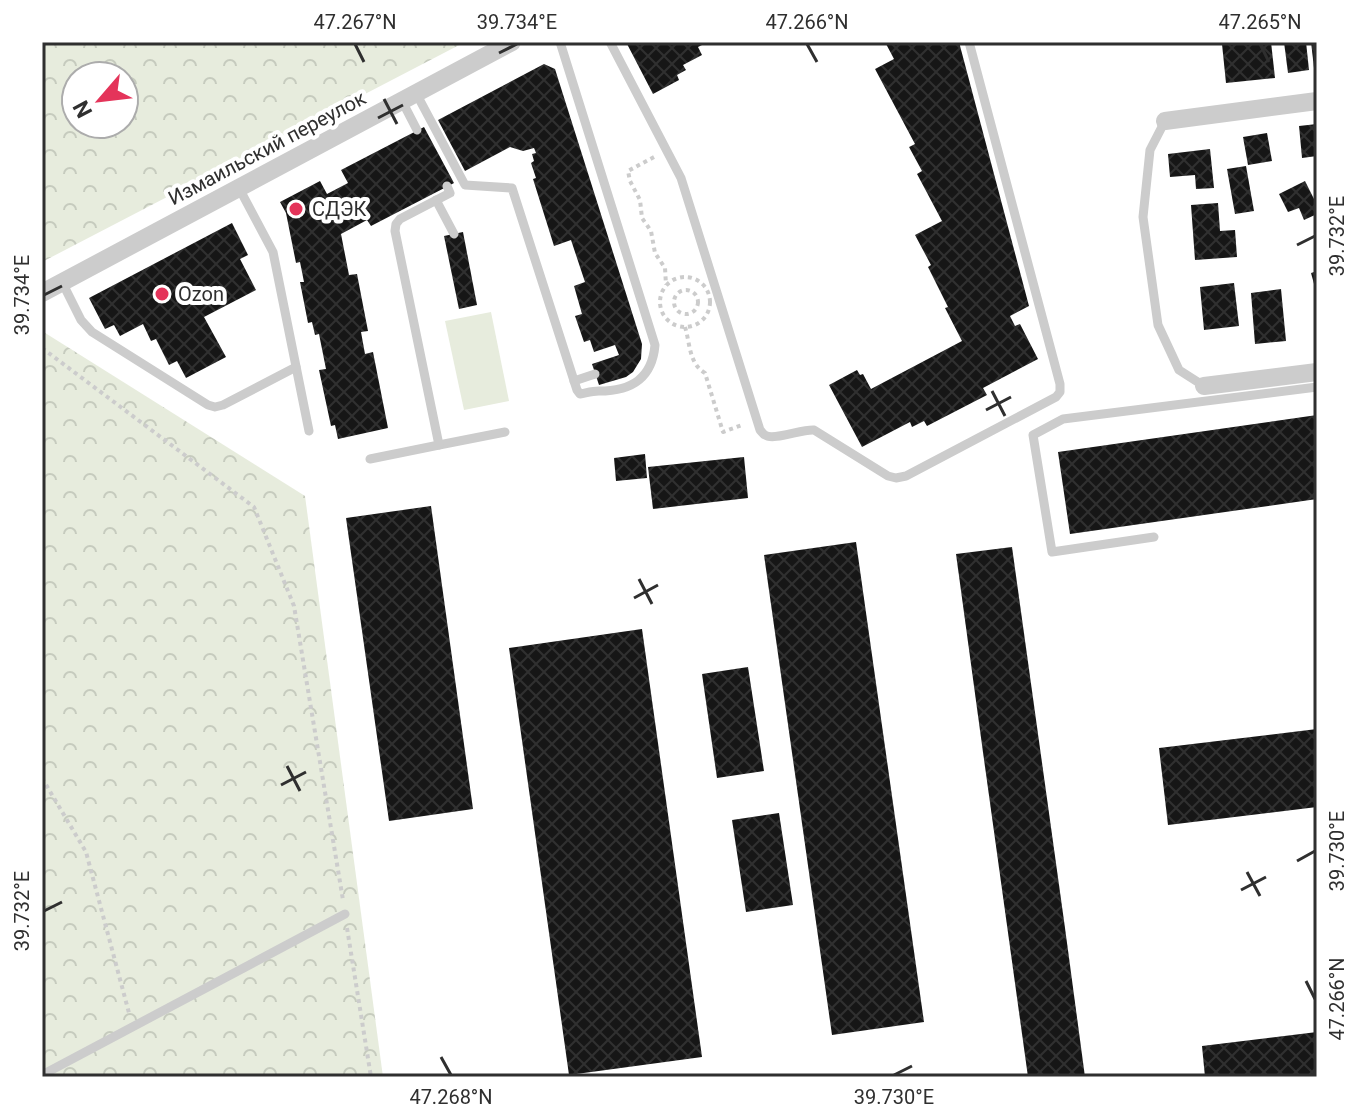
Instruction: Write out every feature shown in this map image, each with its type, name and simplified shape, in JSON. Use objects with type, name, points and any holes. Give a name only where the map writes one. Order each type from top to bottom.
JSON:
[{"type":"street","name":"Измаильский переулок","points":[[42,293],[512,42]]},
{"type":"street","points":[[1165,121],[1317,101]]},
{"type":"street","points":[[1204,386],[1317,372]]},
{"type":"lane","points":[[439,445],[395,231],[400,219],[448,190],[465,185],[512,188],[580,394],[595,390],[610,392],[631,385],[648,369],[654,358],[655,345],[560,42]]},
{"type":"lane","points":[[610,42],[681,178],[760,430],[771,437],[814,430],[896,478],[906,476],[1056,397],[1060,392],[969,42]]},
{"type":"lane","points":[[409,97],[417,130]]},
{"type":"lane","points":[[409,97],[465,185]]},
{"type":"lane","points":[[1165,121],[1150,150],[1143,217],[1158,325],[1179,370],[1204,386]]},
{"type":"lane","points":[[239,188],[273,252],[309,431]]},
{"type":"lane","points":[[436,200],[454,234]]},
{"type":"lane","points":[[62,282],[81,320],[92,332],[208,405],[223,405],[296,367]]},
{"type":"lane","points":[[574,381],[595,374]]},
{"type":"lane","points":[[1154,537],[1052,552],[1033,435],[1063,419],[1317,387]]},
{"type":"lane","points":[[370,459],[505,432]]},
{"type":"lane","points":[[42,1075],[345,914]]},
{"type":"path","points":[[666,285],[665,268],[655,253],[651,231],[642,218],[640,200],[628,171],[667,151]]},
{"type":"path","points":[[685,276],[694,278],[708,289],[711,306],[701,321],[685,327],[669,321],[663,314],[660,297],[666,285],[677,277],[685,276]]},
{"type":"path","points":[[681,290],[691,291],[697,298],[698,304],[690,314],[677,311],[674,306],[673,300],[681,290]]},
{"type":"path","points":[[685,327],[691,355],[698,369],[705,373],[723,432],[758,420]]},
{"type":"path","points":[[42,348],[254,507],[294,606],[371,1077]]},
{"type":"path","points":[[42,778],[86,852],[133,1027]]},
{"type":"green space","points":[[42,42],[465,42],[42,262]]},
{"type":"green space","points":[[491,312],[509,401],[464,410],[445,321]]},
{"type":"green space","points":[[42,331],[305,496],[383,1077],[42,1077]]},
{"type":"building","points":[[626,42],[708,42],[698,47],[702,55],[683,65],[686,70],[677,75],[679,80],[653,94]]},
{"type":"building","points":[[885,42],[959,42],[1029,306],[1010,316],[1015,326],[1020,324],[1038,359],[983,388],[987,395],[927,426],[924,421],[912,427],[910,422],[862,447],[829,385],[857,370],[860,375],[863,374],[871,389],[962,341],[928,267],[931,265],[915,235],[942,221],[917,174],[922,171],[909,147],[915,144],[875,69],[894,59]]},
{"type":"building","points":[[1271,42],[1275,78],[1226,83],[1222,44]]},
{"type":"building","points":[[1284,42],[1306,42],[1309,70],[1288,73]]},
{"type":"building","points":[[1311,42],[1317,42],[1317,68],[1314,68]]},
{"type":"building","points":[[544,64],[555,69],[642,344],[641,359],[633,372],[599,385],[592,364],[619,355],[615,345],[594,352],[590,340],[584,342],[575,316],[582,314],[574,286],[585,282],[571,240],[554,246],[533,179],[536,178],[531,163],[534,161],[532,154],[536,153],[534,148],[523,151],[510,147],[465,171],[438,120]]},
{"type":"building","points":[[1317,124],[1317,156],[1302,158],[1299,126]]},
{"type":"building","points":[[424,127],[454,183],[371,226],[367,220],[341,234],[349,275],[357,274],[368,331],[361,332],[365,354],[373,352],[388,428],[338,439],[335,425],[331,426],[319,370],[326,369],[319,334],[315,335],[312,322],[308,323],[300,282],[304,282],[300,262],[296,263],[286,213],[280,202],[320,181],[327,194],[348,183],[341,170]]},
{"type":"building","points":[[1267,133],[1272,161],[1248,165],[1243,137]]},
{"type":"building","points":[[1210,149],[1214,188],[1196,189],[1195,175],[1170,177],[1168,154]]},
{"type":"building","points":[[1246,166],[1254,211],[1235,214],[1227,169]]},
{"type":"building","points":[[1305,181],[1317,205],[1317,214],[1304,220],[1299,208],[1288,212],[1279,194]]},
{"type":"building","points":[[1218,203],[1220,231],[1235,230],[1237,257],[1195,260],[1191,205]]},
{"type":"building","points":[[232,223],[248,255],[240,259],[256,290],[204,317],[226,357],[186,378],[177,361],[169,365],[156,339],[151,341],[143,324],[120,336],[114,325],[105,329],[89,298]]},
{"type":"building","points":[[463,232],[477,305],[459,309],[444,236]]},
{"type":"building","points":[[1317,271],[1317,291],[1316,291],[1311,273]]},
{"type":"building","points":[[1234,283],[1239,326],[1204,330],[1200,287]]},
{"type":"building","points":[[1281,289],[1286,341],[1255,344],[1251,293]]},
{"type":"building","points":[[1317,415],[1317,499],[1070,534],[1058,452]]},
{"type":"building","points":[[645,454],[647,478],[616,481],[614,458]]},
{"type":"building","points":[[744,457],[748,498],[653,509],[648,467]]},
{"type":"building","points":[[431,506],[473,809],[389,821],[346,518]]},
{"type":"building","points":[[856,542],[924,1022],[832,1035],[764,555]]},
{"type":"building","points":[[1012,547],[1085,1077],[1028,1077],[982,745],[956,554]]},
{"type":"building","points":[[642,629],[702,1057],[569,1075],[509,648]]},
{"type":"building","points":[[748,667],[764,771],[717,778],[702,674]]},
{"type":"building","points":[[1317,729],[1317,807],[1168,825],[1159,748]]},
{"type":"building","points":[[779,813],[793,905],[746,912],[732,820]]},
{"type":"building","points":[[1317,1032],[1317,1077],[1205,1077],[1202,1046]]},
{"type":"place","name":"СДЭК","points":[[296,209]]},
{"type":"place","name":"Ozon","points":[[162,294]]}]
